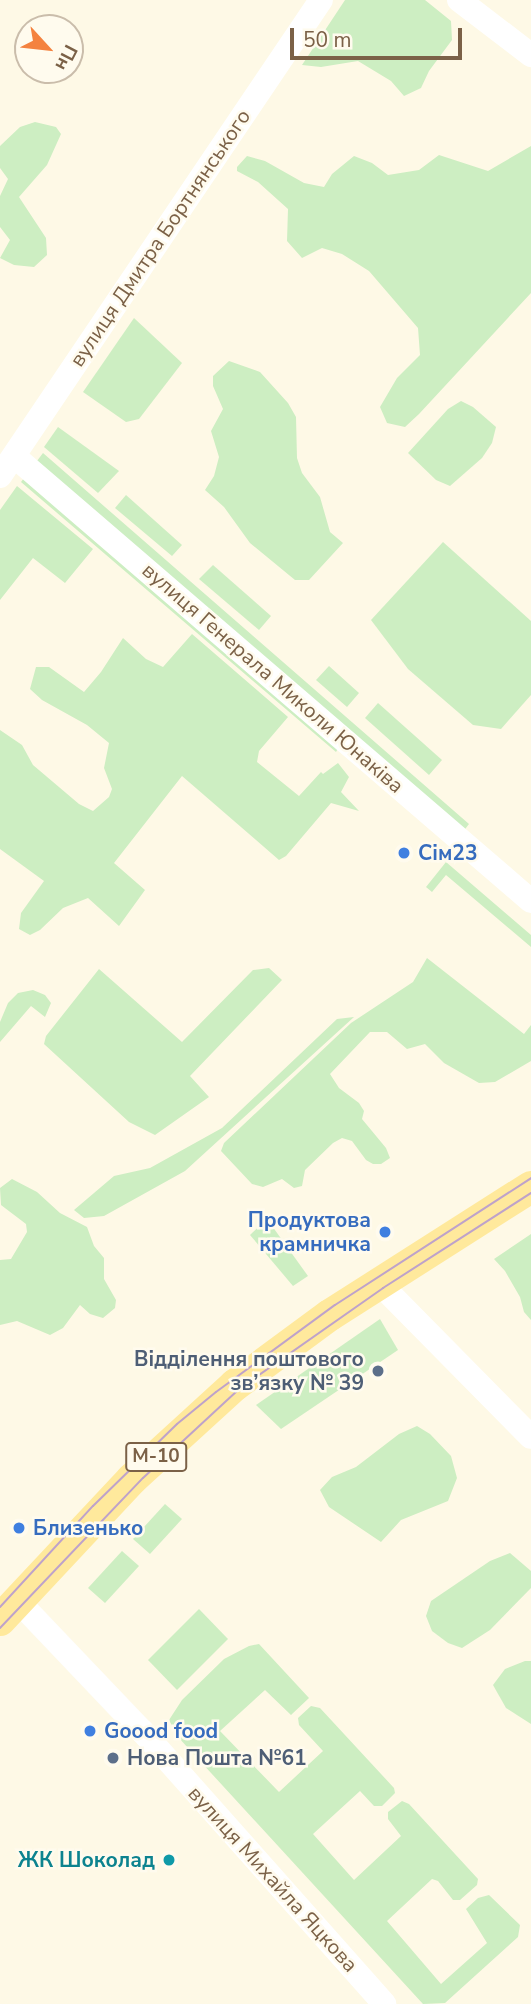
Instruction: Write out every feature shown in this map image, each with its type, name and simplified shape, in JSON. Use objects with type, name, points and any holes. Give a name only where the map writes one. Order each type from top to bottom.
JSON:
[{"type":"main road","name":"М-10","points":[[9,1611],[132,1479],[213,1405],[330,1315],[531,1187]]},
{"type":"street","name":"вулиця Дмитра Бортнянського","points":[[7,466],[321,0]]},
{"type":"street","points":[[459,0],[531,55]]},
{"type":"street","name":"вулиця Генерала Миколи Юнаківа","points":[[7,466],[531,901]]},
{"type":"street","points":[[379,1283],[531,1437]]},
{"type":"street","name":"вулиця Михайла Яцкова","points":[[9,1611],[142,1731],[384,2004]]},
{"type":"green space","points":[[345,0],[425,0],[451,21],[452,40],[429,71],[421,88],[404,96],[391,81],[358,61],[321,67],[302,65]]},
{"type":"green space","points":[[35,122],[56,127],[61,134],[47,165],[19,197],[46,238],[47,255],[34,267],[14,265],[0,258],[10,240],[0,227],[0,196],[8,179],[0,168],[0,146],[20,127]]},
{"type":"green space","points":[[531,146],[531,293],[405,427],[387,423],[380,407],[397,378],[420,355],[418,328],[369,271],[342,254],[322,248],[302,258],[287,241],[288,209],[258,182],[237,171],[237,167],[247,156],[265,161],[304,183],[324,187],[332,174],[354,156],[372,163],[388,175],[419,170],[439,155],[488,171]]},
{"type":"green space","points":[[134,318],[182,363],[139,419],[126,422],[83,392]]},
{"type":"green space","points":[[229,361],[260,372],[288,403],[296,417],[297,458],[302,473],[320,497],[330,532],[343,543],[309,580],[295,580],[250,543],[224,507],[205,490],[214,476],[219,457],[211,431],[223,409],[213,386],[213,376]]},
{"type":"green space","points":[[461,401],[473,407],[496,427],[492,443],[482,458],[450,486],[436,480],[408,453],[448,409]]},
{"type":"green space","points":[[58,427],[119,471],[98,493],[44,447]]},
{"type":"green space","points":[[43,453],[469,824],[459,837],[343,740],[336,752],[21,482]]},
{"type":"green space","points":[[17,486],[93,549],[65,583],[33,558],[0,600],[0,510]]},
{"type":"green space","points":[[126,495],[182,545],[172,556],[115,508]]},
{"type":"green space","points":[[443,542],[531,621],[531,695],[501,729],[473,725],[408,669],[371,620]]},
{"type":"green space","points":[[213,565],[271,616],[259,630],[199,579]]},
{"type":"green space","points":[[192,634],[288,717],[259,751],[257,762],[299,796],[321,772],[323,774],[338,763],[349,777],[341,792],[359,811],[331,803],[286,856],[279,860],[182,776],[114,863],[145,890],[119,926],[88,898],[63,908],[40,930],[30,935],[19,929],[21,913],[44,881],[0,849],[0,730],[22,745],[33,765],[79,804],[93,811],[109,797],[112,789],[104,768],[109,743],[87,725],[42,700],[30,689],[36,667],[49,667],[84,692],[123,638],[146,659],[163,667]]},
{"type":"green space","points":[[329,666],[359,693],[347,707],[316,680]]},
{"type":"green space","points":[[378,703],[442,760],[429,775],[365,718]]},
{"type":"green space","points":[[446,862],[531,935],[531,947],[446,875],[432,892],[426,887]]},
{"type":"green space","points":[[427,958],[524,1034],[531,1025],[531,1061],[495,1082],[479,1083],[444,1063],[425,1044],[407,1049],[387,1032],[370,1032],[330,1074],[339,1088],[359,1103],[364,1111],[362,1119],[386,1148],[390,1158],[381,1164],[373,1164],[366,1160],[352,1141],[342,1138],[333,1143],[305,1170],[302,1186],[294,1188],[282,1179],[263,1187],[252,1184],[221,1151],[224,1143],[351,1023],[413,982]]},
{"type":"green space","points":[[269,968],[282,980],[190,1076],[209,1097],[155,1135],[129,1122],[44,1044],[46,1036],[99,969],[182,1042],[253,970]]},
{"type":"green space","points":[[33,990],[45,995],[51,1003],[45,1017],[31,1006],[0,1042],[0,1022],[8,1003],[18,993]]},
{"type":"green space","points":[[354,1017],[185,1171],[104,1216],[84,1218],[74,1210],[114,1176],[150,1168],[222,1128],[337,1019]]},
{"type":"green space","points":[[12,1179],[37,1192],[60,1213],[87,1227],[94,1246],[104,1258],[104,1279],[116,1300],[115,1308],[103,1318],[90,1314],[80,1305],[63,1328],[50,1335],[17,1321],[0,1325],[0,1260],[11,1259],[27,1232],[26,1224],[1,1205],[0,1188]]},
{"type":"green space","points":[[267,1219],[308,1276],[293,1286],[250,1235]]},
{"type":"green space","points":[[531,1234],[531,1320],[524,1312],[520,1297],[505,1271],[494,1259]]},
{"type":"green space","points":[[380,1319],[398,1350],[281,1429],[256,1405]]},
{"type":"green space","points":[[417,1426],[430,1434],[451,1456],[457,1478],[448,1501],[401,1520],[381,1542],[329,1507],[320,1490],[332,1477],[356,1467],[399,1434]]},
{"type":"green space","points":[[165,1504],[182,1519],[150,1554],[133,1539]]},
{"type":"green space","points":[[122,1551],[139,1566],[105,1603],[88,1588]]},
{"type":"green space","points":[[510,1553],[531,1571],[531,1588],[490,1630],[462,1648],[448,1643],[432,1631],[426,1616],[431,1601],[490,1561]]},
{"type":"green space","points":[[199,1609],[228,1639],[177,1690],[148,1660]]},
{"type":"green space","points":[[259,1644],[309,1698],[291,1715],[265,1690],[220,1731],[279,1792],[323,1751],[299,1725],[298,1718],[311,1706],[320,1708],[394,1788],[395,1793],[382,1806],[374,1806],[360,1791],[313,1834],[354,1880],[401,1836],[388,1819],[388,1812],[402,1801],[409,1804],[478,1879],[477,1885],[460,1900],[453,1900],[438,1881],[432,1879],[387,1921],[441,1984],[487,1943],[466,1909],[478,1898],[489,1895],[520,1925],[518,1937],[445,2003],[423,2004],[178,1737],[169,1720],[182,1700],[224,1659],[249,1646]]},
{"type":"green space","points":[[531,1661],[531,1724],[506,1708],[493,1685],[505,1669]]},
{"type":"tram line","points":[[0,1607],[93,1506],[177,1424],[216,1392],[335,1305],[531,1178]]},
{"type":"tram line","points":[[0,1628],[143,1478],[239,1389],[383,1288],[531,1193]]},
{"type":"place","name":"Сім23","points":[[404,853]]},
{"type":"place","name":"Продуктова крамничка","points":[[385,1232]]},
{"type":"place","name":"Відділення поштового зв’язку № 39","points":[[378,1371]]},
{"type":"place","name":"Близенько","points":[[19,1528]]},
{"type":"place","name":"Goood food","points":[[90,1731]]},
{"type":"place","name":"Нова Пошта №61","points":[[113,1758]]},
{"type":"place","name":"ЖК Шоколад","points":[[169,1860]]}]
